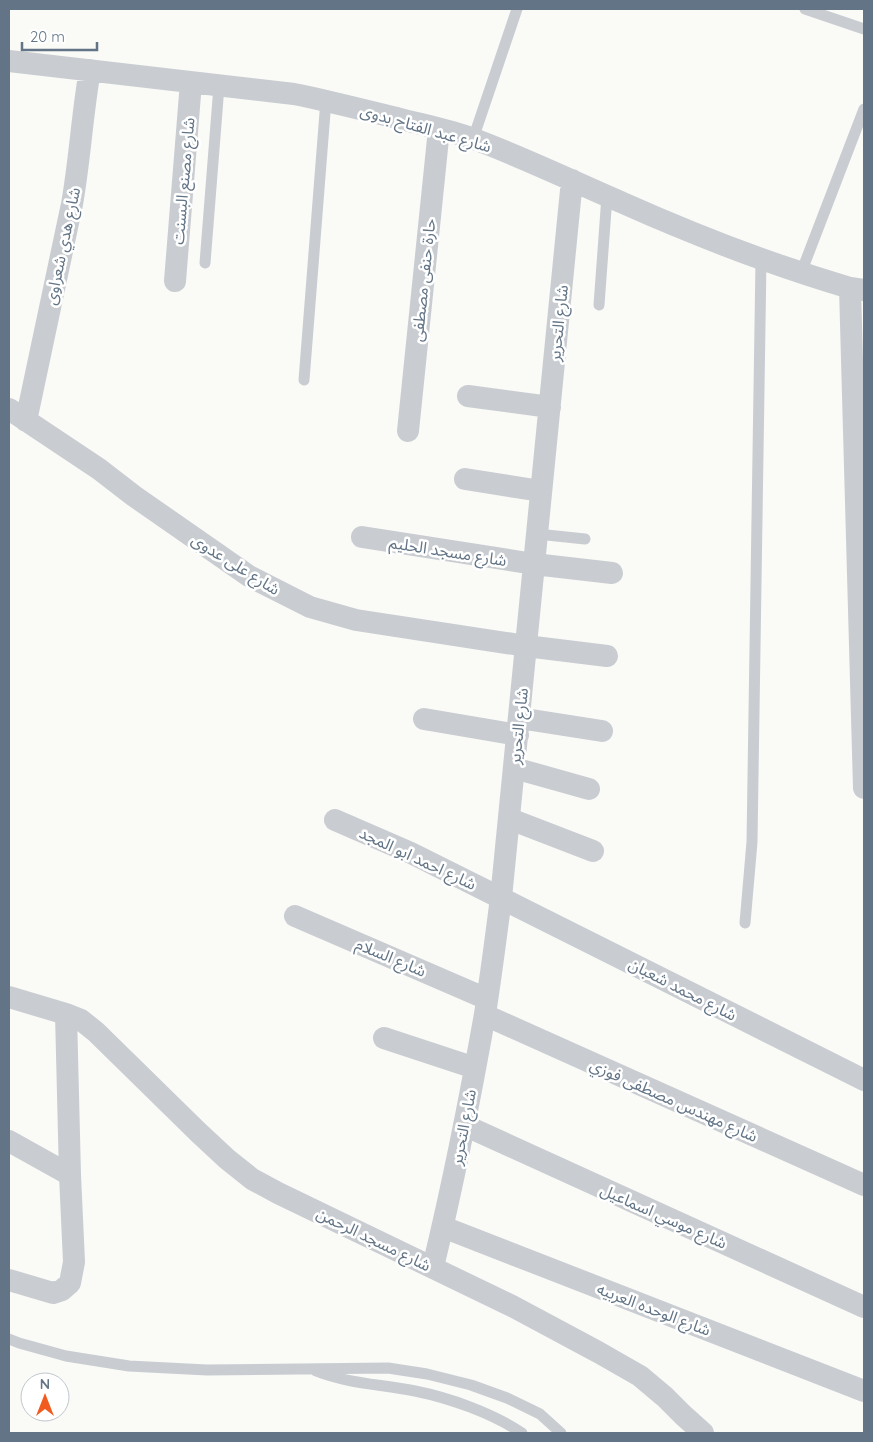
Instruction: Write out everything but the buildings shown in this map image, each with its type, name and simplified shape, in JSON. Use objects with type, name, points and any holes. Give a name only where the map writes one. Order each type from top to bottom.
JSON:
[{"type":"street","name":"شارع عبد الفتاح بدوى","points":[[9,61],[294,94],[326,100],[439,129],[474,139],[693,233],[761,260],[802,274],[857,289],[864,788]]},
{"type":"street","name":"شارع هدي شعراوى","points":[[17,415],[72,204],[90,70]]},
{"type":"street","name":"شارع مصنع البسنت","points":[[175,280],[191,82]]},
{"type":"street","name":"حارة حنفى مصطفى","points":[[408,431],[439,129]]},
{"type":"street","name":"شارع التحرير","points":[[433,1267],[443,1227],[475,1068],[486,1007],[501,898],[572,180]]},
{"type":"street","points":[[468,396],[550,407]]},
{"type":"street","name":"شارع على عدوى","points":[[17,415],[99,469],[134,496],[249,576],[310,607],[356,620],[526,646],[607,656]]},
{"type":"street","points":[[465,479],[541,491]]},
{"type":"street","name":"شارع مسجد الحليم","points":[[362,537],[534,564],[612,573]]},
{"type":"street","points":[[424,719],[602,731]]},
{"type":"street","points":[[514,768],[589,789]]},
{"type":"street","points":[[510,819],[593,851]]},
{"type":"street","name":"شارع احمد ابو المجد","points":[[335,820],[411,853],[501,898]]},
{"type":"street","name":"شارع محمد شعبان","points":[[501,898],[864,1080]]},
{"type":"street","name":"شارع السلام","points":[[295,916],[486,1007]]},
{"type":"street","name":"شارع مسجد الرحمن","points":[[9,997],[81,1020],[96,1032],[227,1159],[252,1179],[537,1319],[640,1376],[665,1397],[686,1424],[703,1433]]},
{"type":"street","name":"شارع مهندس مصطفى فوزي","points":[[486,1007],[864,1185]]},
{"type":"street","points":[[9,1280],[53,1293],[62,1290],[70,1283],[74,1262],[66,1014]]},
{"type":"street","points":[[384,1038],[475,1068]]},
{"type":"street","name":"شارع موسي اسماعيل","points":[[464,1125],[864,1307]]},
{"type":"street","points":[[9,1141],[70,1175]]},
{"type":"street","name":"شارع الوحده العربيه","points":[[443,1227],[864,1391]]},
{"type":"lane","points":[[474,139],[517,9]]},
{"type":"lane","points":[[804,9],[864,29]]},
{"type":"lane","points":[[205,263],[219,86]]},
{"type":"lane","points":[[304,380],[326,100]]},
{"type":"lane","points":[[802,274],[864,109]]},
{"type":"lane","points":[[599,305],[608,196]]},
{"type":"lane","points":[[746,923],[752,842],[761,260]]},
{"type":"lane","points":[[537,534],[585,539]]},
{"type":"lane","points":[[9,1339],[66,1356],[129,1366],[207,1370],[388,1368],[436,1376],[508,1398],[540,1414],[561,1433]]},
{"type":"lane","points":[[312,1370],[333,1378],[415,1391],[451,1401],[494,1418],[522,1433]]}]
